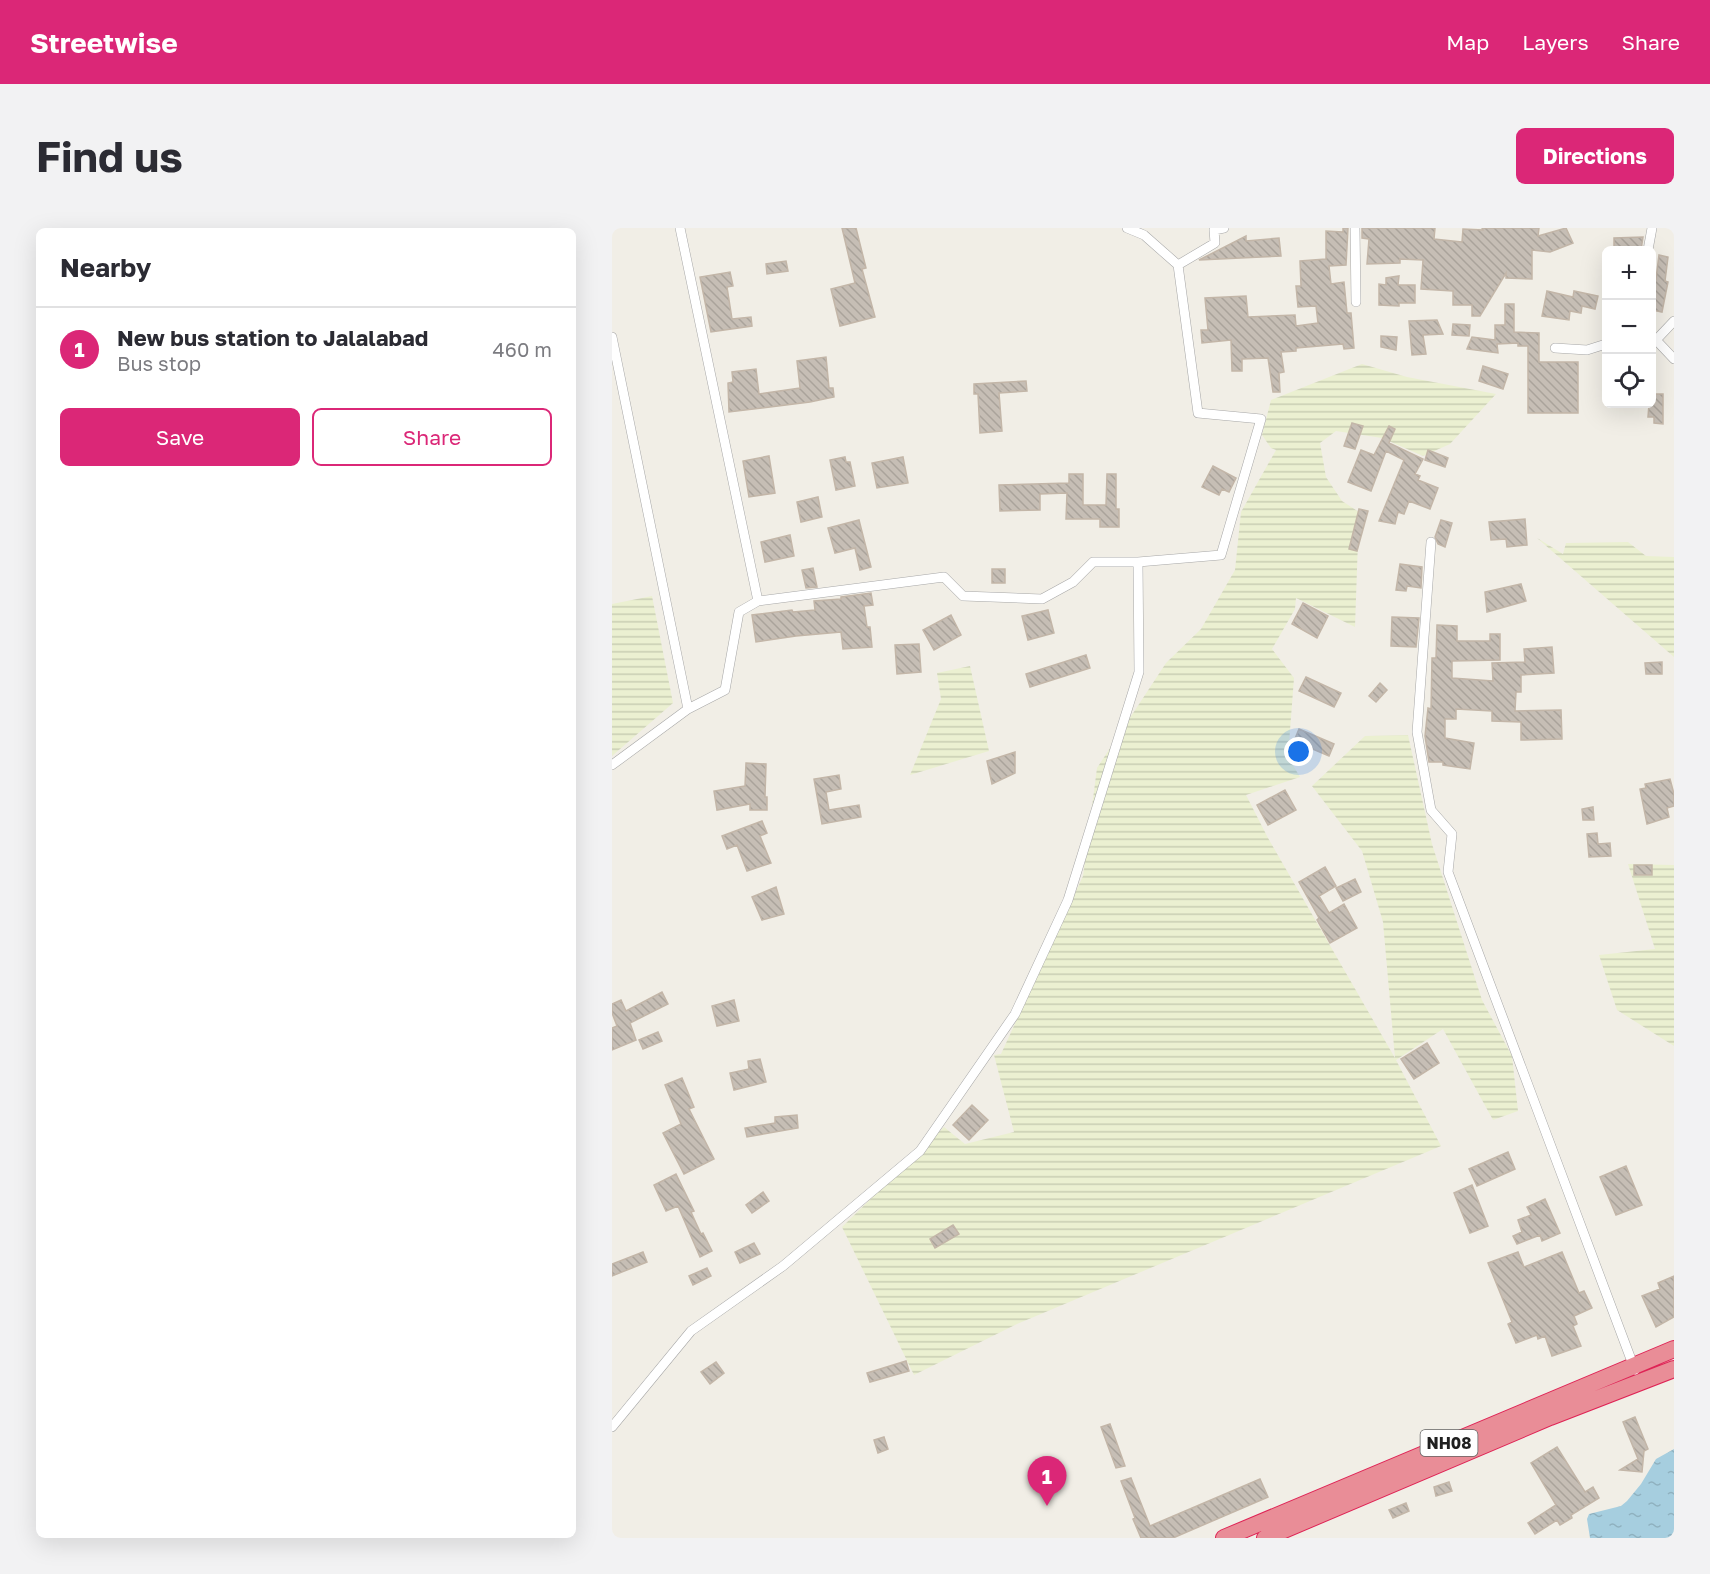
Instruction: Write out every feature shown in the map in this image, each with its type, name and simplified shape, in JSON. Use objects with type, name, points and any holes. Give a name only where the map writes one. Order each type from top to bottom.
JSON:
[{"type":"highway","name":"NH08","points":[[1265,1538],[1359,1489],[1674,1349]]},
{"type":"highway","name":"NH08","points":[[1224,1538],[1641,1383],[1674,1368]]},
{"type":"street","points":[[680,228],[759,601]]},
{"type":"street","points":[[612,765],[688,709],[725,690],[739,612],[759,601],[944,578],[963,596],[1042,599],[1073,582],[1093,562],[1138,562],[1221,555],[1261,419],[1198,412],[1178,265],[1144,235],[1127,228]]},
{"type":"street","points":[[1178,265],[1215,243],[1213,229],[1224,228]]},
{"type":"street","points":[[1355,228],[1356,302]]},
{"type":"street","points":[[1649,246],[1652,228]]},
{"type":"street","points":[[1656,337],[1674,321]]},
{"type":"street","points":[[612,337],[688,709]]},
{"type":"street","points":[[1656,341],[1674,359]]},
{"type":"street","points":[[1555,348],[1587,350],[1602,345]]},
{"type":"street","points":[[1431,542],[1417,732],[1431,810],[1452,834],[1448,872],[1641,1383]]},
{"type":"street","points":[[612,1427],[691,1330],[783,1266],[920,1150],[1015,1014],[1068,900],[1139,672],[1138,562]]},
{"type":"green space","points":[[1362,364],[1407,377],[1496,394],[1450,444],[1423,456],[1382,438],[1336,431],[1320,443],[1326,477],[1342,501],[1359,512],[1355,627],[1296,598],[1295,609],[1272,649],[1294,678],[1288,757],[1300,777],[1246,795],[1268,838],[1395,1058],[1383,922],[1362,851],[1312,786],[1365,736],[1408,735],[1432,844],[1482,1000],[1512,1056],[1518,1111],[1493,1120],[1443,1029],[1396,1060],[1441,1146],[1017,1324],[914,1375],[842,1227],[944,1127],[965,1144],[1014,1132],[994,1055],[1001,1054],[1083,876],[1097,768],[1166,663],[1201,629],[1235,570],[1241,512],[1276,450],[1271,448],[1262,435],[1271,400]]},
{"type":"green space","points":[[1537,538],[1563,554],[1566,543],[1628,542],[1646,556],[1674,557],[1674,657]]},
{"type":"green space","points":[[652,596],[673,703],[612,756],[612,604]]},
{"type":"green space","points":[[970,666],[989,751],[910,775],[941,699],[937,673]]},
{"type":"green space","points":[[1628,864],[1674,865],[1674,1046],[1617,1010],[1599,955],[1655,949]]},
{"type":"water","points":[[1674,1449],[1674,1538],[1590,1538],[1587,1519],[1589,1514],[1621,1506],[1641,1484],[1656,1459]]},
{"type":"building","points":[[842,228],[856,228],[866,268],[862,269],[875,317],[840,326],[831,289],[855,283]]},
{"type":"building","points":[[1343,228],[1348,228],[1346,265],[1329,266],[1331,284],[1344,282],[1347,313],[1351,313],[1354,348],[1344,349],[1343,344],[1296,348],[1296,351],[1281,352],[1284,372],[1279,373],[1280,392],[1273,392],[1268,358],[1242,359],[1242,371],[1232,371],[1231,340],[1202,343],[1201,330],[1208,330],[1205,298],[1246,296],[1248,317],[1295,315],[1296,326],[1318,323],[1316,306],[1298,307],[1296,286],[1301,286],[1300,261],[1326,259],[1326,231],[1343,232]]},
{"type":"building","points":[[1362,228],[1435,228],[1434,239],[1462,242],[1463,229],[1539,228],[1538,236],[1566,228],[1573,243],[1550,252],[1532,250],[1532,279],[1506,278],[1506,273],[1480,316],[1472,316],[1472,305],[1453,305],[1453,291],[1421,289],[1423,260],[1400,259],[1400,263],[1367,264],[1369,239],[1362,238]]},
{"type":"building","points":[[1246,236],[1246,241],[1279,238],[1281,256],[1199,260]]},
{"type":"building","points":[[1643,237],[1642,246],[1614,246],[1614,238]]},
{"type":"building","points":[[1659,255],[1668,257],[1665,281],[1668,282],[1662,312],[1656,311]]},
{"type":"building","points":[[786,261],[788,271],[767,274],[766,264]]},
{"type":"building","points":[[730,272],[733,286],[727,287],[732,319],[751,317],[752,326],[711,332],[700,277]]},
{"type":"building","points":[[1399,276],[1398,285],[1415,285],[1415,303],[1399,303],[1399,306],[1379,305],[1379,284],[1386,285],[1386,278]]},
{"type":"building","points":[[1547,291],[1573,297],[1574,291],[1598,296],[1595,309],[1582,306],[1581,313],[1570,311],[1569,320],[1542,316]]},
{"type":"building","points":[[1505,304],[1514,304],[1514,332],[1539,333],[1539,362],[1578,362],[1578,413],[1528,413],[1528,346],[1518,346],[1518,343],[1497,344],[1498,353],[1467,349],[1472,337],[1495,340],[1495,325],[1505,325]]},
{"type":"building","points":[[1437,320],[1443,334],[1423,335],[1426,354],[1412,355],[1409,321]]},
{"type":"building","points":[[1453,324],[1470,325],[1469,336],[1452,335]]},
{"type":"building","points":[[1381,336],[1397,337],[1396,350],[1381,347]]},
{"type":"building","points":[[826,357],[829,388],[833,388],[834,397],[729,412],[728,383],[733,382],[732,372],[756,369],[759,394],[800,388],[797,361]]},
{"type":"building","points":[[1483,366],[1508,374],[1503,389],[1479,381]]},
{"type":"building","points":[[1026,381],[1027,391],[999,393],[1002,431],[980,433],[978,394],[974,394],[974,384]]},
{"type":"building","points":[[1656,394],[1663,394],[1663,424],[1654,423],[1654,417],[1648,417],[1649,408],[1656,408]]},
{"type":"building","points":[[1352,423],[1363,426],[1355,449],[1344,446]]},
{"type":"building","points":[[1389,426],[1395,429],[1389,443],[1423,459],[1415,474],[1420,476],[1418,480],[1438,488],[1430,509],[1409,501],[1404,514],[1398,512],[1395,524],[1379,521],[1404,460],[1386,451],[1371,491],[1348,482],[1361,450],[1374,455]]},
{"type":"building","points":[[1428,450],[1448,458],[1445,467],[1425,460]]},
{"type":"building","points":[[769,456],[775,493],[749,497],[743,461]]},
{"type":"building","points":[[845,457],[846,462],[850,462],[855,486],[836,490],[830,460]]},
{"type":"building","points":[[903,457],[908,483],[877,488],[872,463]]},
{"type":"building","points":[[1213,466],[1236,478],[1229,492],[1222,489],[1219,495],[1202,487]]},
{"type":"building","points":[[1069,474],[1083,474],[1083,505],[1106,505],[1107,474],[1116,474],[1116,509],[1119,509],[1119,527],[1100,527],[1100,519],[1066,519],[1067,493],[1040,494],[1040,510],[1000,511],[999,485],[1069,483]]},
{"type":"building","points":[[818,497],[822,517],[801,522],[797,502]]},
{"type":"building","points":[[1359,509],[1368,511],[1357,551],[1349,549]]},
{"type":"building","points":[[1525,519],[1527,545],[1507,547],[1506,539],[1491,540],[1489,522]]},
{"type":"building","points":[[859,520],[871,567],[860,570],[855,548],[835,553],[828,528]]},
{"type":"building","points":[[1441,520],[1452,523],[1445,547],[1438,544],[1435,537]]},
{"type":"building","points":[[790,535],[794,556],[765,562],[761,542]]},
{"type":"building","points":[[1400,564],[1422,567],[1421,588],[1407,586],[1406,591],[1396,590]]},
{"type":"building","points":[[813,568],[817,587],[806,588],[802,570]]},
{"type":"building","points":[[992,569],[1005,569],[1005,583],[992,583]]},
{"type":"building","points":[[1521,584],[1526,601],[1487,612],[1485,592]]},
{"type":"building","points":[[871,593],[873,605],[864,606],[867,627],[870,627],[872,647],[843,649],[841,632],[756,642],[752,615],[792,610],[793,612],[815,610],[814,601]]},
{"type":"building","points":[[1303,603],[1328,616],[1317,638],[1292,624]]},
{"type":"building","points":[[1048,610],[1054,633],[1028,640],[1022,616]]},
{"type":"building","points":[[951,615],[961,635],[934,650],[923,630]]},
{"type":"building","points":[[1392,617],[1419,618],[1416,647],[1391,646]]},
{"type":"building","points":[[1437,625],[1457,626],[1457,641],[1490,641],[1490,634],[1500,634],[1500,660],[1452,661],[1452,678],[1493,681],[1492,663],[1525,662],[1524,649],[1552,647],[1554,673],[1521,675],[1521,692],[1516,692],[1515,711],[1561,710],[1562,739],[1521,740],[1521,722],[1492,721],[1492,711],[1456,709],[1456,719],[1445,719],[1445,738],[1474,743],[1470,769],[1443,765],[1443,762],[1429,762],[1425,736],[1428,708],[1431,709],[1432,658],[1436,658]]},
{"type":"building","points":[[919,644],[921,672],[897,674],[895,645]]},
{"type":"building","points":[[1086,655],[1090,668],[1030,687],[1026,674]]},
{"type":"building","points":[[1662,662],[1662,674],[1646,674],[1645,663]]},
{"type":"building","points":[[1306,677],[1341,693],[1334,707],[1299,691]]},
{"type":"building","points":[[1380,683],[1387,690],[1376,702],[1369,696]]},
{"type":"building","points":[[1299,729],[1334,744],[1329,756],[1294,741]]},
{"type":"building","points":[[1015,752],[1015,773],[992,784],[987,761]]},
{"type":"building","points":[[746,763],[766,764],[767,810],[750,810],[750,804],[717,810],[714,791],[745,786]]},
{"type":"building","points":[[839,775],[841,789],[826,792],[829,810],[859,805],[861,817],[822,824],[814,779]]},
{"type":"building","points":[[1670,779],[1674,806],[1667,808],[1669,817],[1647,824],[1640,789],[1646,788],[1645,784]]},
{"type":"building","points":[[1285,790],[1296,810],[1268,825],[1257,805]]},
{"type":"building","points":[[1593,807],[1594,820],[1583,820],[1582,809]]},
{"type":"building","points":[[762,821],[767,833],[760,836],[771,863],[747,871],[737,845],[727,849],[722,836]]},
{"type":"building","points":[[1597,833],[1598,844],[1610,843],[1611,856],[1589,857],[1587,834]]},
{"type":"building","points":[[1634,865],[1652,865],[1652,875],[1634,875]]},
{"type":"building","points":[[1325,867],[1336,886],[1319,896],[1329,913],[1344,904],[1357,928],[1330,943],[1299,882]]},
{"type":"building","points":[[1355,879],[1361,892],[1343,901],[1336,888]]},
{"type":"building","points":[[776,887],[784,914],[762,920],[752,897]]},
{"type":"building","points":[[662,992],[668,1004],[630,1023],[636,1040],[612,1050],[612,1028],[617,1026],[612,1013],[612,1004],[621,1000],[626,1011]]},
{"type":"building","points":[[734,1000],[739,1021],[717,1026],[712,1006]]},
{"type":"building","points":[[658,1032],[662,1041],[643,1049],[639,1040]]},
{"type":"building","points":[[1427,1043],[1439,1063],[1414,1079],[1401,1059]]},
{"type":"building","points":[[760,1059],[766,1082],[734,1090],[730,1073],[749,1069],[748,1061]]},
{"type":"building","points":[[682,1078],[694,1107],[689,1109],[714,1159],[684,1174],[663,1133],[681,1124],[665,1085]]},
{"type":"building","points":[[972,1105],[988,1120],[969,1140],[953,1125]]},
{"type":"building","points":[[797,1115],[798,1128],[747,1137],[745,1128],[775,1123],[775,1117]]},
{"type":"building","points":[[1508,1152],[1515,1169],[1477,1186],[1469,1169]]},
{"type":"building","points":[[1626,1166],[1642,1205],[1616,1215],[1600,1177]]},
{"type":"building","points":[[676,1174],[694,1211],[691,1212],[701,1234],[703,1233],[712,1251],[700,1257],[678,1206],[666,1211],[654,1185]]},
{"type":"building","points":[[1472,1185],[1488,1226],[1470,1233],[1454,1193]]},
{"type":"building","points":[[763,1192],[769,1201],[752,1213],[746,1205]]},
{"type":"building","points":[[1545,1199],[1560,1233],[1542,1241],[1540,1235],[1517,1244],[1513,1236],[1522,1232],[1518,1220],[1531,1215],[1527,1207]]},
{"type":"building","points":[[953,1225],[959,1234],[935,1248],[930,1239]]},
{"type":"building","points":[[754,1243],[760,1254],[740,1263],[735,1252]]},
{"type":"building","points":[[643,1252],[647,1262],[612,1276],[612,1264]]},
{"type":"building","points":[[1518,1252],[1524,1267],[1562,1252],[1579,1293],[1584,1291],[1592,1308],[1574,1316],[1577,1324],[1573,1326],[1581,1346],[1552,1356],[1545,1336],[1538,1339],[1537,1335],[1516,1343],[1508,1324],[1512,1322],[1488,1263]]},
{"type":"building","points":[[707,1268],[711,1276],[693,1285],[689,1276]]},
{"type":"building","points":[[1674,1276],[1674,1317],[1656,1327],[1642,1296],[1660,1289],[1658,1283]]},
{"type":"building","points":[[906,1361],[909,1371],[870,1382],[867,1373]]},
{"type":"building","points":[[716,1362],[724,1373],[710,1384],[701,1372]]},
{"type":"building","points":[[1635,1417],[1648,1449],[1644,1451],[1642,1472],[1620,1470],[1638,1459],[1623,1422]]},
{"type":"building","points":[[1110,1424],[1125,1466],[1116,1468],[1101,1427]]},
{"type":"building","points":[[884,1437],[888,1449],[878,1453],[874,1440]]},
{"type":"building","points":[[1557,1447],[1585,1492],[1593,1487],[1599,1498],[1571,1515],[1572,1518],[1560,1525],[1557,1520],[1535,1534],[1528,1523],[1556,1505],[1531,1463]]},
{"type":"building","points":[[1131,1478],[1150,1526],[1260,1479],[1268,1497],[1173,1538],[1141,1538],[1121,1481]]},
{"type":"building","points":[[1449,1482],[1452,1491],[1436,1496],[1434,1487]]},
{"type":"building","points":[[1406,1503],[1409,1511],[1393,1518],[1389,1510]]},
{"type":"place","name":"New bus station to Jalalabad","points":[[1047,1506]]}]
